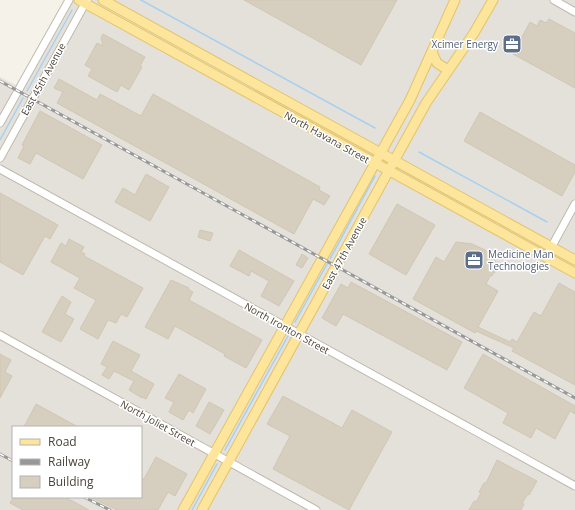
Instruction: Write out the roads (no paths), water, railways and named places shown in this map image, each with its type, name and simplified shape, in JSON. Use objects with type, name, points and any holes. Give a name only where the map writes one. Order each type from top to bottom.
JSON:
[{"type":"main road","name":"North Havana Street","points":[[103,0],[575,260]]},
{"type":"main road","name":"East 47th Avenue","points":[[183,510],[410,100],[455,0]]},
{"type":"main road","name":"East 47th Avenue","points":[[202,510],[426,103],[477,29],[493,0]]},
{"type":"main road","name":"North Havana Street","points":[[83,1],[388,171],[575,273]]},
{"type":"main road","points":[[432,52],[437,63],[448,70]]},
{"type":"street","name":"East 45th Avenue","points":[[0,124],[69,0]]},
{"type":"street","points":[[554,0],[575,12]]},
{"type":"street","name":"East 45th Avenue","points":[[0,158],[83,1]]},
{"type":"street","name":"North Ironton Street","points":[[0,169],[575,486]]},
{"type":"street","points":[[546,257],[575,204]]},
{"type":"street","name":"North Joliet Street","points":[[0,335],[316,510]]},
{"type":"waterway","points":[[141,0],[375,128]]},
{"type":"waterway","points":[[27,91],[72,10]]},
{"type":"waterway","points":[[0,140],[23,98]]},
{"type":"waterway","points":[[419,152],[547,222]]},
{"type":"waterway","points":[[330,259],[375,176]]},
{"type":"waterway","points":[[295,322],[327,264]]},
{"type":"waterway","points":[[225,450],[288,336]]},
{"type":"waterway","points":[[192,510],[217,464]]},
{"type":"railway","points":[[0,81],[575,398]]},
{"type":"railway","points":[[0,454],[12,460]]},
{"type":"railway","points":[[86,498],[110,510]]},
{"type":"place","name":"Xcimer Energy","points":[[512,44]]},
{"type":"place","name":"Medicine Man Technologies","points":[[474,260]]}]
